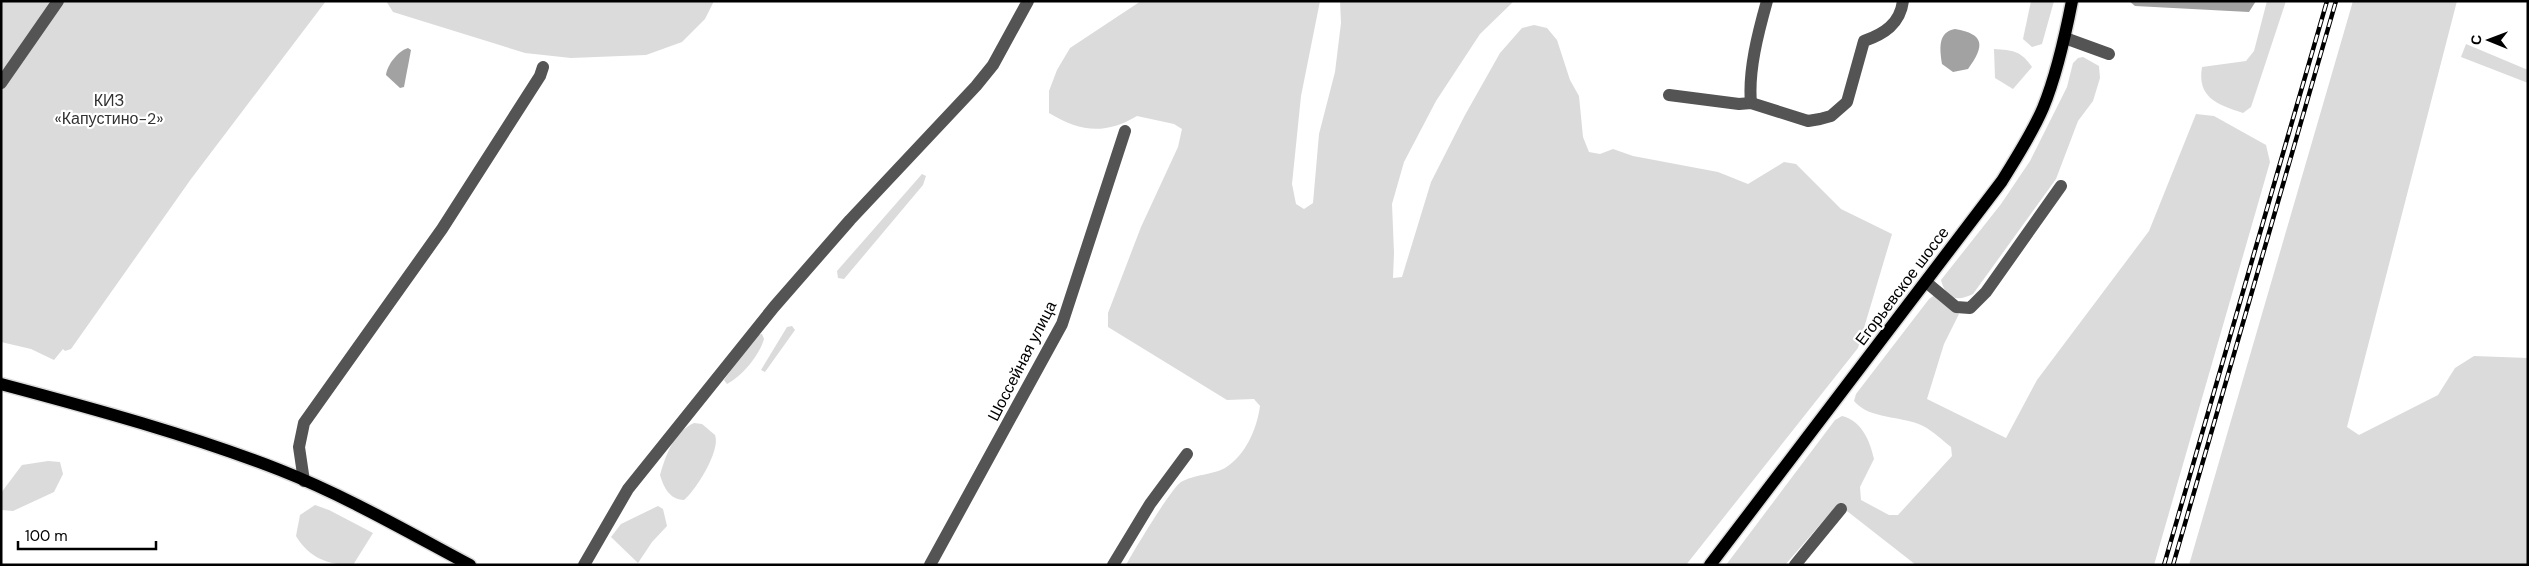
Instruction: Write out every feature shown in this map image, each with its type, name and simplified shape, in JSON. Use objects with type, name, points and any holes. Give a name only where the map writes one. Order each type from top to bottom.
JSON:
[{"type":"main road","name":"Егорьевское шоссе","points":[[1710,565],[2002,181],[2029,138],[2043,108],[2065,38],[2072,1]]},
{"type":"main road","points":[[1,384],[107,412],[279,470],[344,498],[470,565]]},
{"type":"street","points":[[1,83],[58,1]]},
{"type":"street","points":[[584,565],[628,489],[774,306],[976,86],[993,65],[1028,1]]},
{"type":"street","points":[[1751,104],[1750,90],[1753,66],[1767,1]]},
{"type":"street","points":[[1669,95],[1751,104],[1808,121],[1831,116],[1847,102],[1864,41],[1874,38],[1892,26],[1902,11],[1903,1]]},
{"type":"street","points":[[2065,38],[2109,54]]},
{"type":"street","points":[[304,481],[299,447],[304,423],[442,229],[544,67]]},
{"type":"street","name":"Шоссейная улица","points":[[930,565],[1062,324],[1125,131]]},
{"type":"street","points":[[1926,282],[1956,307],[1970,308],[1986,292],[2061,186]]},
{"type":"street","points":[[1113,565],[1150,504],[1187,454]]},
{"type":"street","points":[[1795,565],[1841,509]]},
{"type":"green space","name":"КИЗ «Капустино-2»","points":[[1,1],[326,1],[191,179],[71,349],[65,351],[63,349],[54,360],[31,349],[1,342]]},
{"type":"green space","points":[[386,1],[714,1],[705,19],[682,42],[646,55],[571,58],[525,53],[393,12]]},
{"type":"green space","points":[[1141,1],[1320,1],[1301,96],[1292,184],[1296,204],[1304,209],[1313,203],[1319,134],[1335,72],[1341,23],[1340,1],[1514,1],[1480,34],[1436,101],[1404,162],[1392,204],[1393,278],[1402,277],[1431,182],[1465,115],[1500,53],[1522,28],[1534,25],[1547,28],[1557,40],[1570,80],[1579,96],[1583,137],[1589,152],[1600,154],[1613,149],[1633,156],[1718,172],[1748,184],[1784,162],[1796,164],[1841,209],[1892,234],[1858,348],[1686,565],[1126,565],[1176,486],[1186,480],[1225,468],[1244,449],[1253,433],[1260,406],[1254,399],[1227,400],[1108,327],[1108,313],[1141,227],[1178,147],[1182,129],[1174,124],[1137,116],[1114,126],[1103,128],[1093,129],[1071,124],[1049,113],[1049,91],[1057,70],[1070,48]]},
{"type":"green space","points":[[2031,1],[2054,1],[2042,44],[2032,47],[2023,39]]},
{"type":"green space","points":[[2267,1],[2286,1],[2251,107],[2243,113],[2210,98],[2202,86],[2202,67],[2246,61],[2254,51]]},
{"type":"green space","points":[[2353,1],[2457,1],[2347,427],[2359,435],[2438,395],[2455,368],[2474,356],[2528,358],[2528,565],[2189,565]]},
{"type":"green space","points":[[2466,44],[2528,70],[2528,83],[2461,57]]},
{"type":"green space","points":[[1994,49],[2016,52],[2032,67],[2013,89],[1995,78]]},
{"type":"green space","points":[[2083,57],[2099,66],[2100,78],[2093,101],[2078,121],[2056,179],[1973,294],[1962,298],[1949,295],[1941,280],[2001,204],[2030,161],[2067,87],[2073,63],[2078,58]]},
{"type":"green space","points":[[2196,114],[2214,116],[2266,145],[2270,162],[2154,565],[1916,565],[1838,504],[1785,565],[1726,565],[1835,420],[1842,416],[1855,422],[1860,427],[1870,445],[1874,459],[1860,487],[1861,500],[1889,515],[1898,515],[1952,456],[1951,447],[1927,428],[1905,420],[1868,411],[1854,401],[1856,394],[1929,299],[1935,295],[1959,314],[1944,344],[1927,399],[2006,438],[2037,380],[2149,231]]},
{"type":"green space","points":[[922,174],[926,176],[923,185],[844,279],[838,278],[837,271]]},
{"type":"green space","points":[[792,326],[795,330],[765,372],[761,370],[787,327]]},
{"type":"green space","points":[[762,334],[764,339],[754,359],[738,376],[727,384],[724,380],[756,335]]},
{"type":"green space","points":[[694,423],[702,424],[715,435],[716,442],[711,460],[695,488],[684,500],[674,498],[668,492],[660,475],[672,444],[681,432]]},
{"type":"green space","points":[[48,461],[60,462],[63,474],[54,492],[13,511],[2,510],[1,493],[22,465]]},
{"type":"green space","points":[[315,505],[329,510],[373,533],[353,565],[327,562],[313,555],[301,544],[296,536],[300,515]]},
{"type":"green space","points":[[658,506],[663,509],[667,526],[652,542],[638,563],[611,537],[621,524]]},
{"type":"shaded area","points":[[2129,1],[2256,1],[2249,12],[2135,6]]},
{"type":"shaded area","points":[[1955,29],[1972,34],[1979,42],[1979,48],[1974,61],[1968,69],[1953,72],[1942,64],[1940,48],[1945,34]]},
{"type":"shaded area","points":[[408,48],[411,50],[404,87],[400,88],[386,75],[388,67],[394,59],[400,52]]},
{"type":"railway","points":[[2164,565],[2327,1]]},
{"type":"railway","points":[[2173,565],[2336,1]]}]
